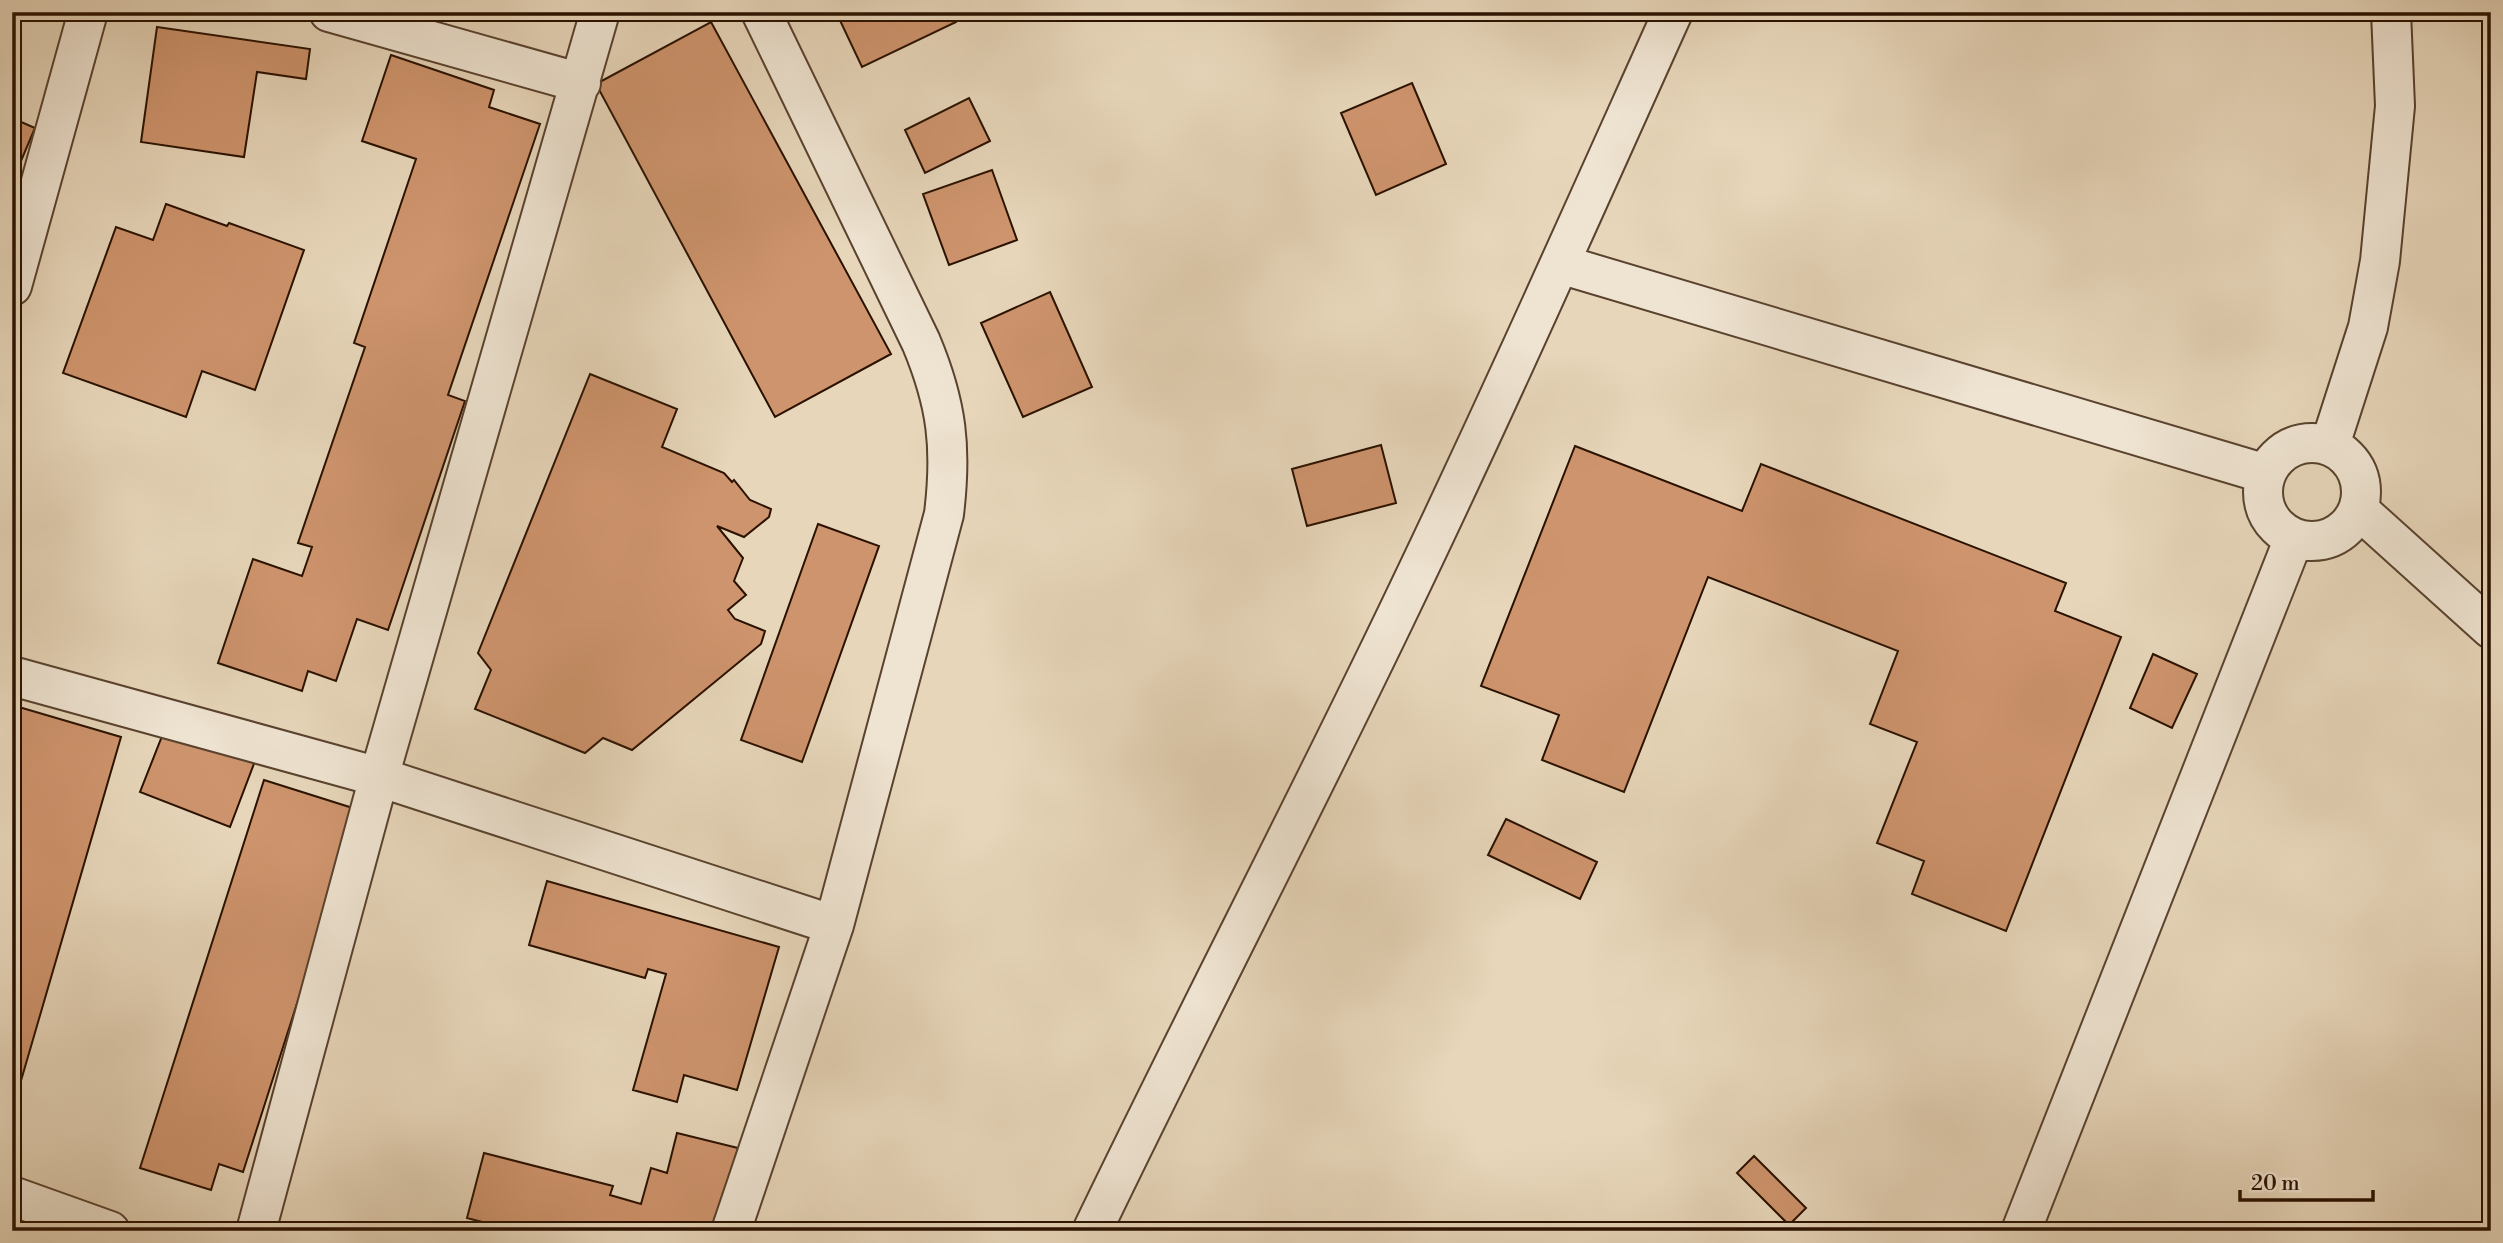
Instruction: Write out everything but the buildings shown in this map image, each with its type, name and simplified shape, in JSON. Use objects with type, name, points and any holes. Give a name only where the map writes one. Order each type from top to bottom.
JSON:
[{"type":"street","points":[[12,285],[88,12]]},
{"type":"street","points":[[329,12],[581,83]]},
{"type":"street","points":[[256,1231],[379,777],[600,12]]},
{"type":"street","points":[[731,1231],[834,925],[944,514],[949,475],[948,436],[934,373],[761,12]]},
{"type":"street","points":[[1092,1231],[1184,1039],[1395,617],[1673,12]]},
{"type":"street","points":[[2330,445],[2368,327],[2380,261],[2395,106],[2392,12]]},
{"type":"street","points":[[1559,264],[2266,474]]},
{"type":"street","points":[[2311,442],[2330,445],[2346,456],[2357,472],[2361,491],[2358,509],[2348,526],[2332,537],[2312,541],[2294,538],[2278,527],[2267,511],[2263,492],[2266,474],[2277,457],[2293,446],[2311,442]]},
{"type":"street","points":[[2358,509],[2491,629]]},
{"type":"street","points":[[2021,1231],[2294,538]]},
{"type":"street","points":[[12,676],[379,777],[834,925]]},
{"type":"street","points":[[12,1196],[110,1231]]}]
